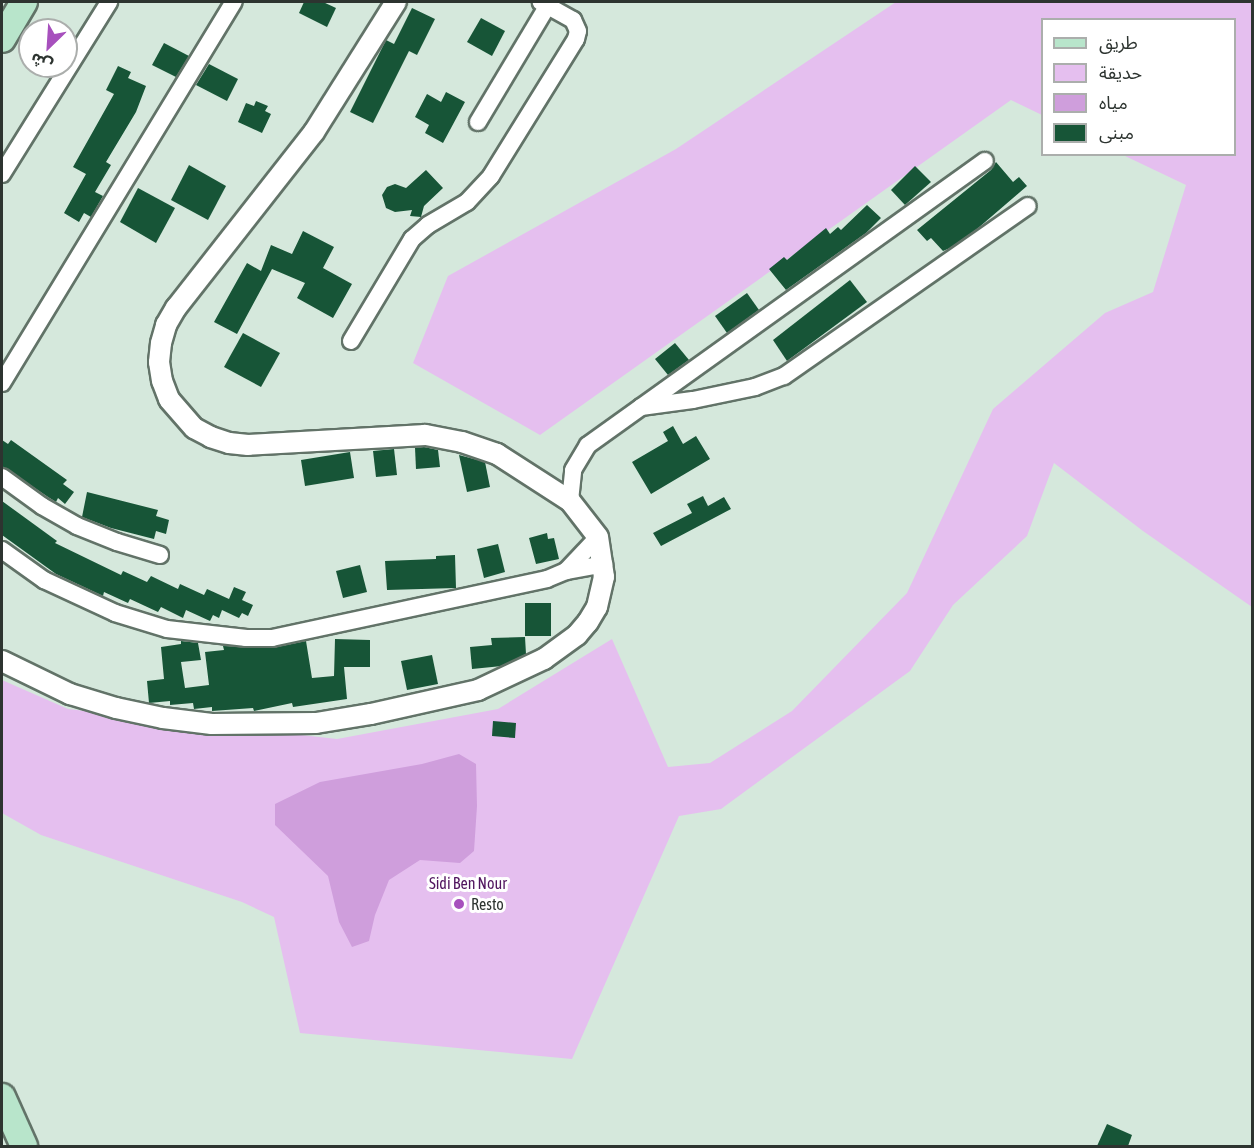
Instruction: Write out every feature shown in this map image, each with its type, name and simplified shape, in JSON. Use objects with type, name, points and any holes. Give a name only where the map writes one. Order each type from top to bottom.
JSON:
[{"type":"main road","points":[[2,39],[24,2]]},
{"type":"main road","points":[[2,1096],[24,1146]]},
{"type":"main road","points":[[11,1146],[13,1120]]},
{"type":"street","points":[[2,174],[109,2]]},
{"type":"street","points":[[2,383],[234,2]]},
{"type":"street","points":[[2,661],[70,693],[116,708],[164,718],[212,724],[316,723],[478,690],[544,659],[577,635],[588,622],[602,591],[604,564],[598,537],[570,501],[497,454],[444,438],[425,435],[248,445],[229,443],[194,428],[175,407],[162,381],[161,343],[166,325],[176,308],[314,132],[396,2]]},
{"type":"street","points":[[351,341],[412,240],[428,225],[467,202],[492,176],[576,39],[578,31],[576,23],[544,3],[478,122]]},
{"type":"street","points":[[570,501],[573,470],[583,450],[985,161]]},
{"type":"street","points":[[640,407],[700,399],[756,387],[784,376],[1028,206]]},
{"type":"street","points":[[2,477],[42,506],[77,526],[117,542],[160,555]]},
{"type":"street","points":[[566,571],[598,537]]},
{"type":"street","points":[[2,550],[44,580],[115,613],[167,629],[246,639],[272,638],[547,579],[566,571],[604,564]]},
{"type":"green space","name":"Sidi Ben Nour","points":[[896,2],[1252,2],[1252,607],[1143,531],[1054,463],[1027,536],[953,605],[910,671],[721,809],[679,816],[572,1059],[300,1033],[274,917],[242,902],[41,835],[2,813],[2,680],[68,709],[337,739],[498,709],[612,639],[668,767],[710,763],[792,711],[907,593],[993,409],[1105,313],[1153,292],[1186,185],[1125,156],[1236,156],[1236,18],[1041,18],[1041,115],[1011,100],[540,435],[413,363],[448,276],[676,149]]},
{"type":"water","points":[[459,754],[476,764],[477,806],[474,851],[460,863],[420,860],[389,880],[375,915],[369,941],[352,947],[339,922],[328,876],[275,825],[275,804],[320,782],[422,764]]},
{"type":"building","points":[[304,2],[323,2],[336,8],[327,27],[299,13]]},
{"type":"building","points":[[412,8],[435,19],[417,55],[409,51],[373,123],[350,112],[386,40],[394,44]]},
{"type":"building","points":[[481,18],[505,31],[492,56],[467,42]]},
{"type":"building","points":[[164,43],[189,56],[176,77],[152,65]]},
{"type":"building","points":[[209,64],[238,79],[227,101],[196,85]]},
{"type":"building","points":[[118,66],[131,72],[128,78],[146,86],[136,112],[106,162],[111,165],[95,192],[103,196],[91,217],[84,213],[79,222],[64,213],[86,174],[73,167],[114,94],[106,90]]},
{"type":"building","points":[[446,92],[465,102],[443,143],[425,133],[429,125],[415,117],[427,94],[441,102]]},
{"type":"building","points":[[256,101],[268,106],[265,111],[271,114],[262,133],[238,122],[246,103],[254,106]]},
{"type":"building","points":[[996,162],[1013,182],[1019,177],[1027,186],[977,229],[950,248],[943,251],[931,238],[927,241],[917,230],[991,170]]},
{"type":"building","points":[[189,165],[226,186],[208,220],[171,200]]},
{"type":"building","points":[[915,166],[931,182],[905,205],[891,190]]},
{"type":"building","points":[[426,170],[443,188],[424,206],[421,217],[410,216],[412,210],[395,212],[386,208],[382,195],[387,187],[395,184],[406,188]]},
{"type":"building","points":[[138,188],[175,208],[156,243],[120,222]]},
{"type":"building","points":[[867,205],[881,218],[866,233],[786,290],[769,269],[784,257],[787,260],[826,228],[830,234],[838,227],[841,230]]},
{"type":"building","points":[[303,231],[334,247],[323,268],[352,284],[333,318],[297,298],[305,283],[272,269],[237,334],[214,322],[247,263],[261,271],[271,245],[292,254]]},
{"type":"building","points":[[850,280],[867,302],[787,361],[773,340]]},
{"type":"building","points":[[747,293],[759,310],[727,333],[715,316]]},
{"type":"building","points":[[243,333],[280,353],[261,387],[224,367]]},
{"type":"building","points":[[675,343],[689,360],[668,375],[655,359]]},
{"type":"building","points":[[673,426],[683,444],[696,436],[710,459],[651,494],[632,462],[668,441],[663,432]]},
{"type":"building","points":[[2,440],[8,444],[11,440],[67,480],[63,484],[74,492],[65,504],[58,498],[56,502],[2,466]]},
{"type":"building","points":[[415,448],[438,450],[440,467],[416,469]]},
{"type":"building","points":[[394,449],[397,475],[376,477],[373,451]]},
{"type":"building","points":[[350,452],[354,478],[305,486],[301,460]]},
{"type":"building","points":[[459,455],[485,462],[490,487],[467,492]]},
{"type":"building","points":[[87,492],[158,510],[156,516],[169,520],[166,534],[156,531],[154,539],[111,528],[82,517]]},
{"type":"building","points":[[703,496],[708,506],[724,497],[731,509],[661,546],[653,533],[692,513],[687,504]]},
{"type":"building","points":[[2,501],[57,541],[55,543],[121,575],[123,571],[147,582],[151,576],[178,589],[180,584],[204,595],[207,589],[229,599],[234,587],[246,592],[242,600],[253,605],[248,616],[242,613],[239,618],[222,610],[219,618],[213,615],[210,621],[186,610],[183,618],[161,607],[158,612],[130,599],[128,603],[104,592],[103,596],[56,574],[2,535]]},
{"type":"building","points":[[547,533],[548,539],[554,538],[559,559],[536,564],[529,538]]},
{"type":"building","points":[[498,544],[505,572],[484,578],[477,549]]},
{"type":"building","points":[[455,555],[456,588],[387,590],[385,561],[436,559],[436,556]]},
{"type":"building","points":[[360,565],[367,592],[343,598],[336,571]]},
{"type":"building","points":[[525,603],[551,603],[551,636],[525,636]]},
{"type":"building","points":[[525,637],[526,654],[502,666],[472,669],[470,647],[492,645],[491,638]]},
{"type":"building","points":[[335,639],[370,640],[370,667],[344,667],[347,699],[293,707],[292,703],[254,711],[253,708],[212,711],[212,707],[194,709],[193,703],[170,705],[170,701],[149,703],[147,681],[164,679],[161,647],[181,644],[181,641],[198,643],[201,660],[181,662],[185,688],[209,685],[205,652],[224,650],[223,646],[272,648],[306,641],[312,678],[334,676]]},
{"type":"building","points":[[432,655],[438,684],[407,690],[401,661]]},
{"type":"building","points":[[493,721],[516,723],[515,738],[492,736]]},
{"type":"building","points":[[1107,1124],[1132,1135],[1128,1146],[1097,1146]]},
{"type":"place","name":"Resto","points":[[459,904]]}]
